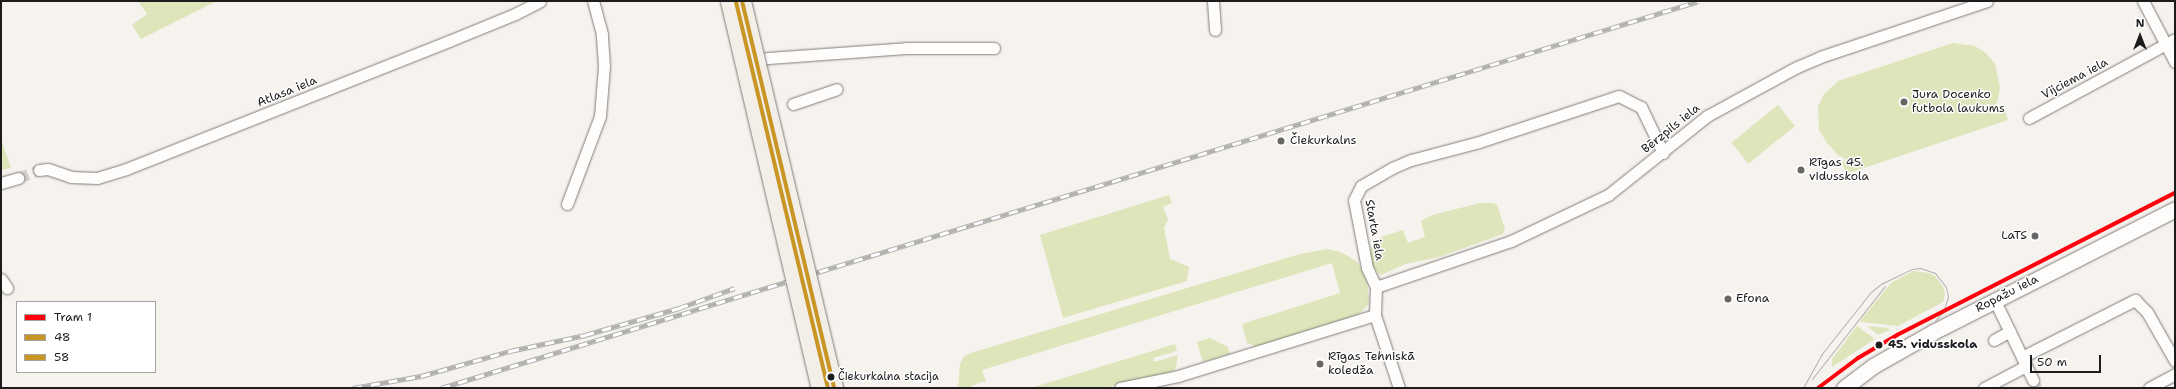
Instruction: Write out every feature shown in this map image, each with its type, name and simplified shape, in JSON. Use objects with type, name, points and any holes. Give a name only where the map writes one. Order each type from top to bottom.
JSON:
[{"type":"main road","points":[[729,1],[820,388]]},
{"type":"main road","points":[[742,1],[834,388]]},
{"type":"street","name":"Atlasa iela","points":[[39,170],[48,169],[71,177],[97,178],[126,169],[436,47],[515,14],[540,1]]},
{"type":"street","points":[[567,204],[600,116],[604,66],[602,34],[593,1]]},
{"type":"street","points":[[1213,1],[1215,30]]},
{"type":"street","name":"Bērzpils iela","points":[[1376,287],[1512,241],[1608,195],[1663,152],[1683,133],[1707,116],[1797,67],[1820,57],[1987,1]]},
{"type":"street","points":[[2143,1],[2171,42],[2175,62]]},
{"type":"street","name":"Vijciema iela","points":[[2029,118],[2171,42]]},
{"type":"street","points":[[739,65],[768,58],[898,49],[994,48]]},
{"type":"street","points":[[793,104],[837,89]]},
{"type":"street","name":"Starta iela","points":[[1375,315],[1376,287],[1367,268],[1354,200],[1361,186],[1392,168],[1411,160],[1479,142],[1619,96],[1641,107],[1663,152]]},
{"type":"street","points":[[1,183],[18,178]]},
{"type":"street","name":"Ropažu iela","points":[[1844,388],[1873,366],[1933,332],[2175,209]]},
{"type":"street","points":[[1984,388],[2024,362],[2134,300],[2147,312],[2175,361]]},
{"type":"street","points":[[1994,301],[2033,380]]},
{"type":"street","points":[[1120,388],[1178,376],[1375,315],[1399,388]]},
{"type":"street","points":[[1994,340],[2010,331]]},
{"type":"street","points":[[2149,388],[2175,374]]},
{"type":"green space","points":[[138,1],[217,1],[141,39],[132,25],[147,14]]},
{"type":"green space","points":[[1953,43],[1975,46],[1986,53],[1995,64],[2000,87],[1998,100],[1993,109],[2004,107],[2008,120],[1846,174],[1842,162],[1847,160],[1838,155],[1827,143],[1819,130],[1818,107],[1824,94],[1838,81]]},
{"type":"green space","points":[[1778,105],[1795,126],[1748,164],[1731,143]]},
{"type":"green space","points":[[1,139],[11,168],[1,170]]},
{"type":"green space","points":[[1169,195],[1172,203],[1163,207],[1168,219],[1164,228],[1170,259],[1189,267],[1187,281],[1063,318],[1040,235]]},
{"type":"green space","points":[[1480,203],[1492,203],[1497,205],[1505,229],[1503,234],[1439,257],[1405,264],[1381,275],[1373,268],[1370,254],[1372,246],[1381,237],[1403,230],[1408,243],[1425,237],[1421,221],[1432,215]]},
{"type":"green space","points":[[1327,249],[1340,252],[1348,256],[1357,262],[1362,269],[1367,281],[1369,300],[1367,306],[1358,315],[1257,347],[1247,343],[1242,324],[1340,293],[1332,263],[982,370],[986,382],[981,382],[967,388],[958,388],[960,364],[964,356],[971,353],[1300,254]]},
{"type":"green space","name":"45. vidusskola","points":[[1913,271],[1929,273],[1935,276],[1943,287],[1945,294],[1943,302],[1898,326],[1860,321],[1891,283]]},
{"type":"green space","name":"45. vidusskola","points":[[1857,326],[1875,339],[1832,367],[1832,359]]},
{"type":"green space","name":"45. vidusskola","points":[[1867,326],[1888,328],[1890,330],[1878,335]]},
{"type":"green space","points":[[1210,338],[1228,347],[1230,354],[1203,362],[1197,342]]},
{"type":"green space","points":[[1175,344],[1177,351],[1153,358],[1154,362],[1178,355],[1176,367],[1173,372],[1104,388],[1031,388]]},
{"type":"tunnel","points":[[18,178],[39,170]]},
{"type":"tunnel","points":[[2033,380],[2037,388]]},
{"type":"tram line","name":"1","points":[[1818,388],[1858,358],[1897,335],[2175,193]]},
{"type":"tram line","points":[[1803,388],[1821,355],[1871,292],[1881,284],[1912,269],[1920,268],[1935,273],[1946,287],[1948,297],[1943,312],[1935,321]]},
{"type":"tram line","points":[[1812,379],[1885,286]]},
{"type":"railway","points":[[441,388],[1699,1]]},
{"type":"railway","points":[[353,388],[421,376],[510,351],[585,335],[679,308],[735,288]]},
{"type":"transit line","name":"48","points":[[742,1],[834,388]]},
{"type":"transit line","name":"58","points":[[736,2],[828,388]]},
{"type":"place","name":"Jura Docenko futbola laukums","points":[[1904,102]]},
{"type":"place","name":"Čiekurkalns","points":[[1281,141]]},
{"type":"place","name":"Rīgas 45. vidusskola","points":[[1801,170]]},
{"type":"place","name":"LaTS","points":[[2035,236]]},
{"type":"place","name":"Efona","points":[[1728,299]]},
{"type":"place","name":"45. vidusskola","points":[[1879,345]]},
{"type":"place","name":"Rīgas Tehniskā koledža","points":[[1320,364]]},
{"type":"place","name":"Čiekurkalna stacija","points":[[831,377]]}]
